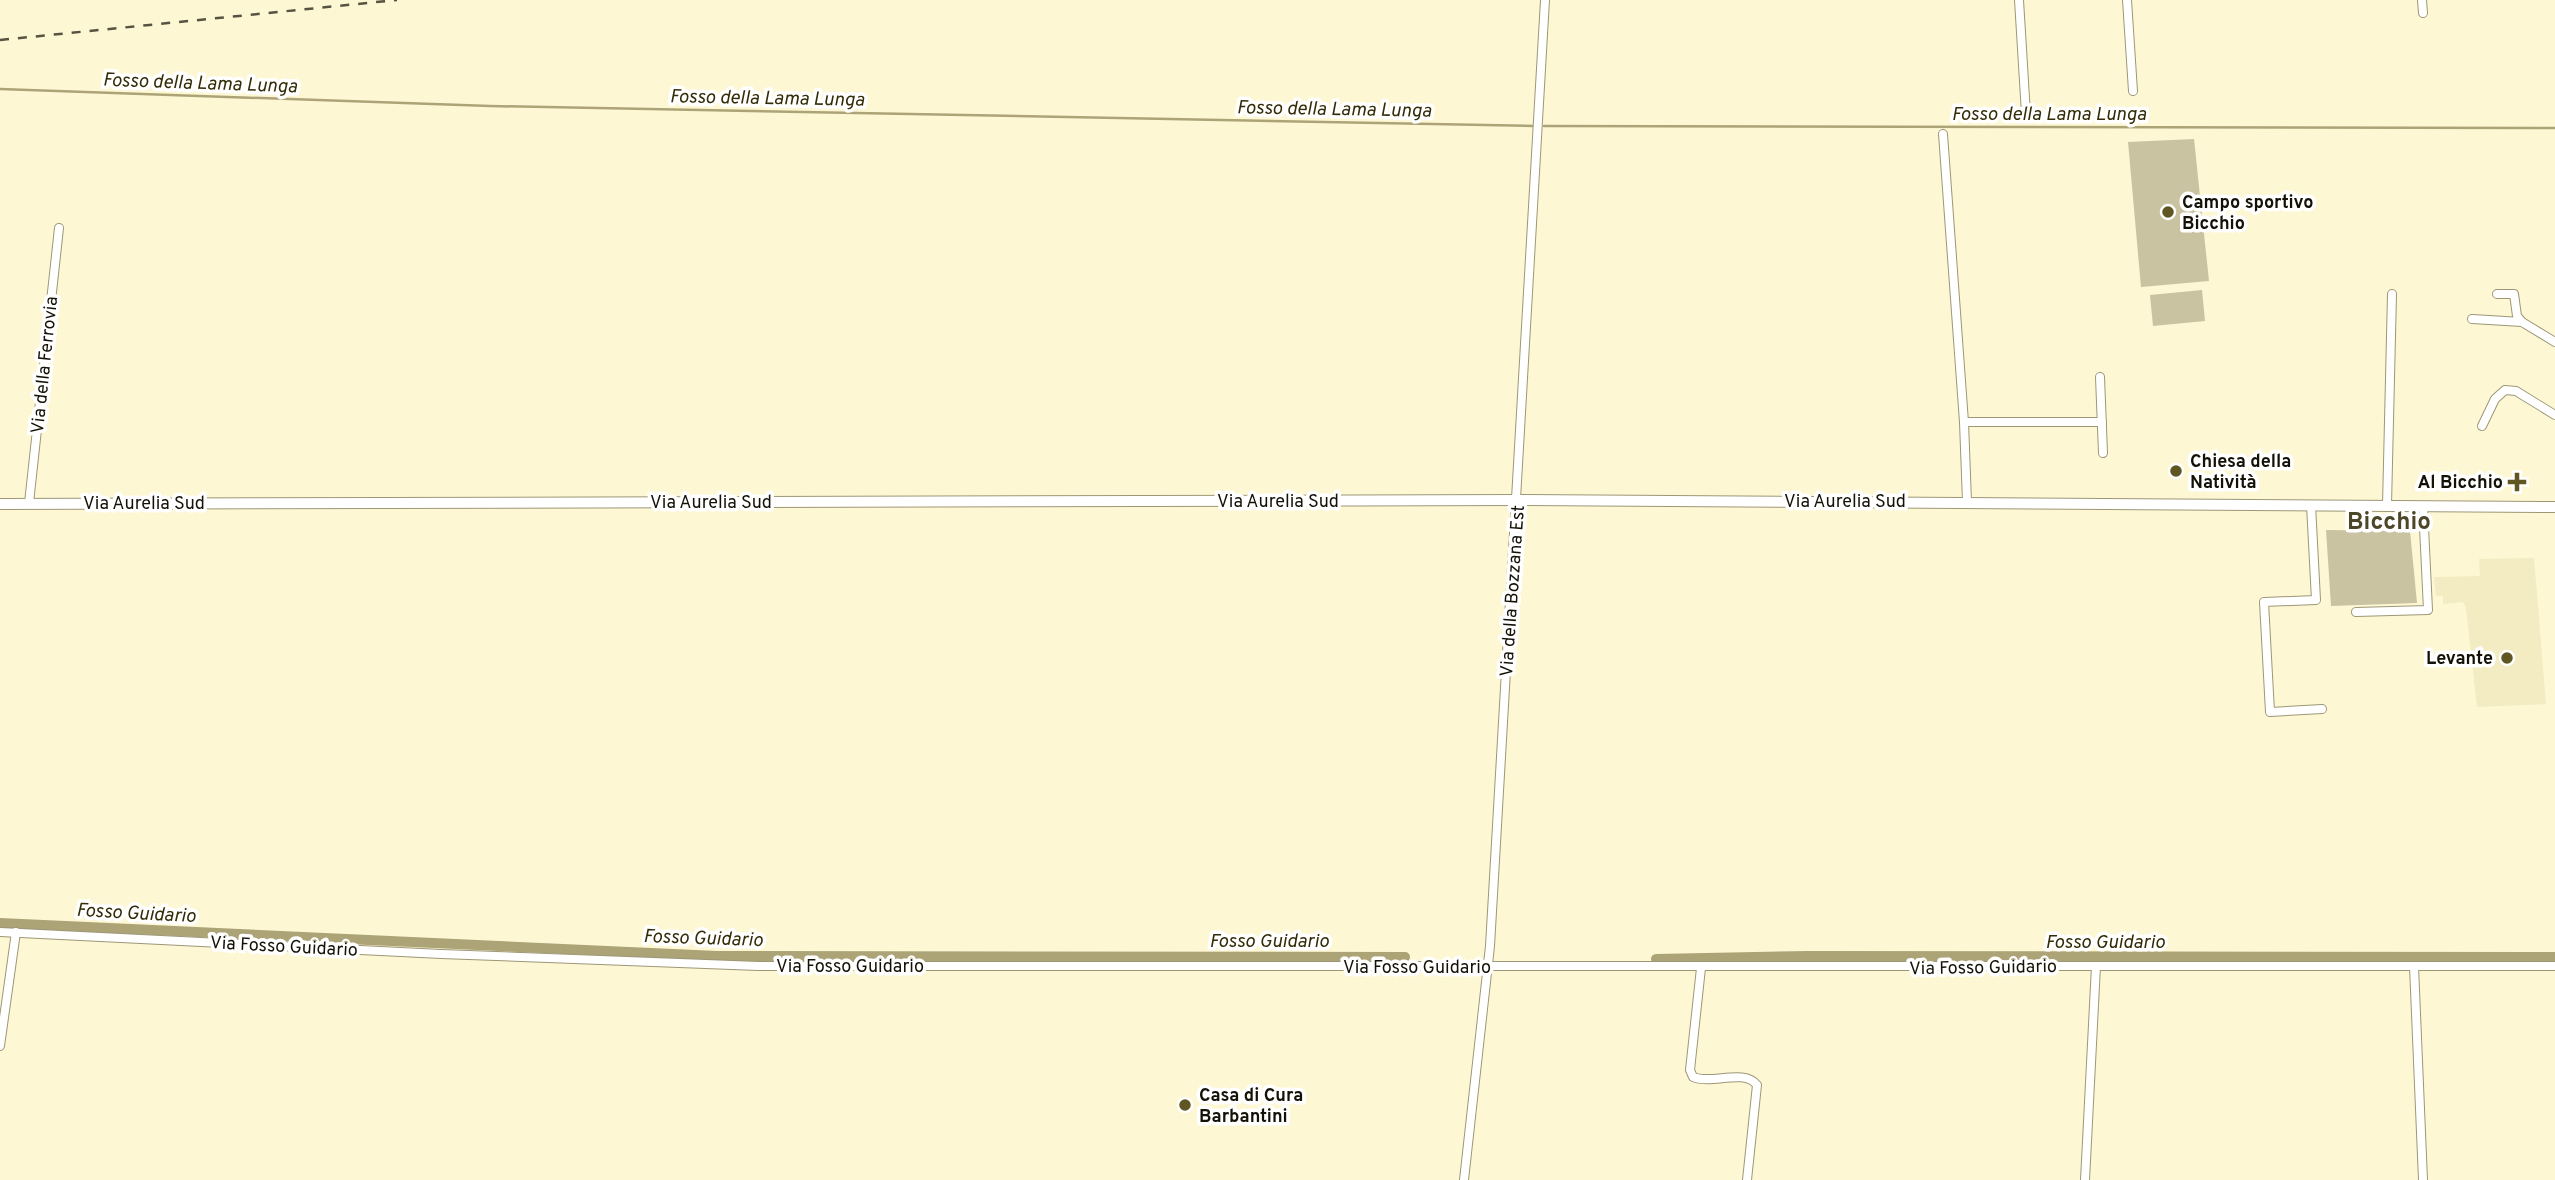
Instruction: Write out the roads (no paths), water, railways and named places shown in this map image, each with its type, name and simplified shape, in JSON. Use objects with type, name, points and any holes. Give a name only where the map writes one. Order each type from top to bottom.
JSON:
[{"type":"main road","name":"Via Aurelia Sud","points":[[0,504],[1518,500],[2555,507]]},
{"type":"street","name":"Via della Bozzana Est","points":[[1464,1180],[1489,967],[1545,0]]},
{"type":"street","points":[[2019,0],[2026,114]]},
{"type":"street","points":[[2127,0],[2133,91]]},
{"type":"street","points":[[2422,0],[2423,13]]},
{"type":"street","points":[[1943,134],[1964,422],[1967,502]]},
{"type":"street","name":"Via della Ferrovia","points":[[29,503],[59,228]]},
{"type":"street","points":[[2387,505],[2392,294]]},
{"type":"street","points":[[2497,294],[2514,294],[2517,316],[2522,322],[2555,342]]},
{"type":"street","points":[[2472,319],[2522,322]]},
{"type":"street","points":[[2100,377],[2103,453]]},
{"type":"street","points":[[2482,426],[2496,399],[2505,390],[2516,391],[2555,415]]},
{"type":"street","points":[[1964,422],[2102,422]]},
{"type":"street","points":[[2311,505],[2316,600],[2264,602],[2270,712],[2322,709]]},
{"type":"street","points":[[2356,612],[2428,610],[2423,506]]},
{"type":"street","name":"Via Fosso Guidario","points":[[0,932],[441,954],[758,966],[2555,966]]},
{"type":"street","points":[[0,1046],[16,932]]},
{"type":"street","points":[[2085,1180],[2096,966]]},
{"type":"street","points":[[2414,966],[2423,1180]]},
{"type":"street","points":[[1701,968],[1690,1070],[1693,1077],[1701,1080],[1746,1077],[1758,1085],[1747,1180]]},
{"type":"waterway","name":"Fosso della Lama Lunga","points":[[0,89],[490,106],[1533,126]]},
{"type":"waterway","name":"Fosso della Lama Lunga","points":[[1544,126],[2555,128]]},
{"type":"waterway","name":"Fosso Guidario","points":[[0,923],[717,956],[1405,957]]},
{"type":"waterway","name":"Fosso Guidario","points":[[1656,959],[1809,956],[2555,957]]},
{"type":"railway","points":[[0,40],[397,0]]},
{"type":"place","name":"Campo sportivo Bicchio","points":[[2168,212]]},
{"type":"place","name":"Chiesa della Natività","points":[[2176,471]]},
{"type":"place","name":"Al Bicchio","points":[[2517,482]]},
{"type":"place","name":"Levante","points":[[2507,658]]},
{"type":"place","name":"Casa di Cura Barbantini","points":[[1185,1105]]},
{"type":"district","name":"Bicchio","points":[[2389,521]]}]
